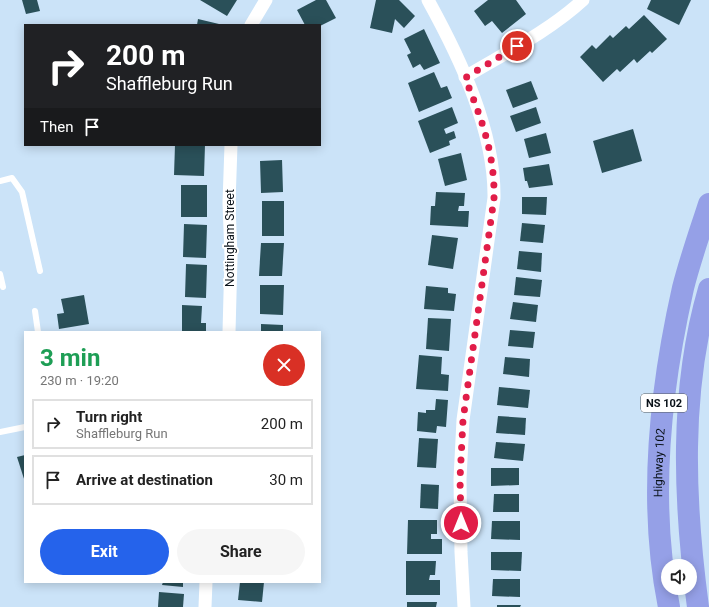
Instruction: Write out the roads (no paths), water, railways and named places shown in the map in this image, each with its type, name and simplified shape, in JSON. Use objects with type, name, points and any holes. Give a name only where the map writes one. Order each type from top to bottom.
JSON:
[{"type":"highway","name":"Highway 102","points":[[669,607],[665,590],[659,500],[660,434],[671,356],[684,287],[709,204]]},
{"type":"highway","name":"NS 102","points":[[698,607],[691,556],[688,505],[688,418],[697,335],[709,289]]},
{"type":"street","points":[[251,24],[266,0]]},
{"type":"street","points":[[428,0],[448,37],[485,128],[492,155],[494,179],[494,198],[463,420],[460,479],[464,607]]},
{"type":"street","points":[[465,78],[539,33],[572,10],[583,0]]},
{"type":"street","name":"Nottingham Street","points":[[229,331],[231,257],[229,203],[231,146]]},
{"type":"street","points":[[205,607],[206,583]]},
{"type":"lane","points":[[0,181],[12,178],[22,192],[40,271]]},
{"type":"lane","points":[[0,274],[3,287]]},
{"type":"lane","points":[[36,311],[38,331]]},
{"type":"lane","points":[[0,432],[24,427]]}]
